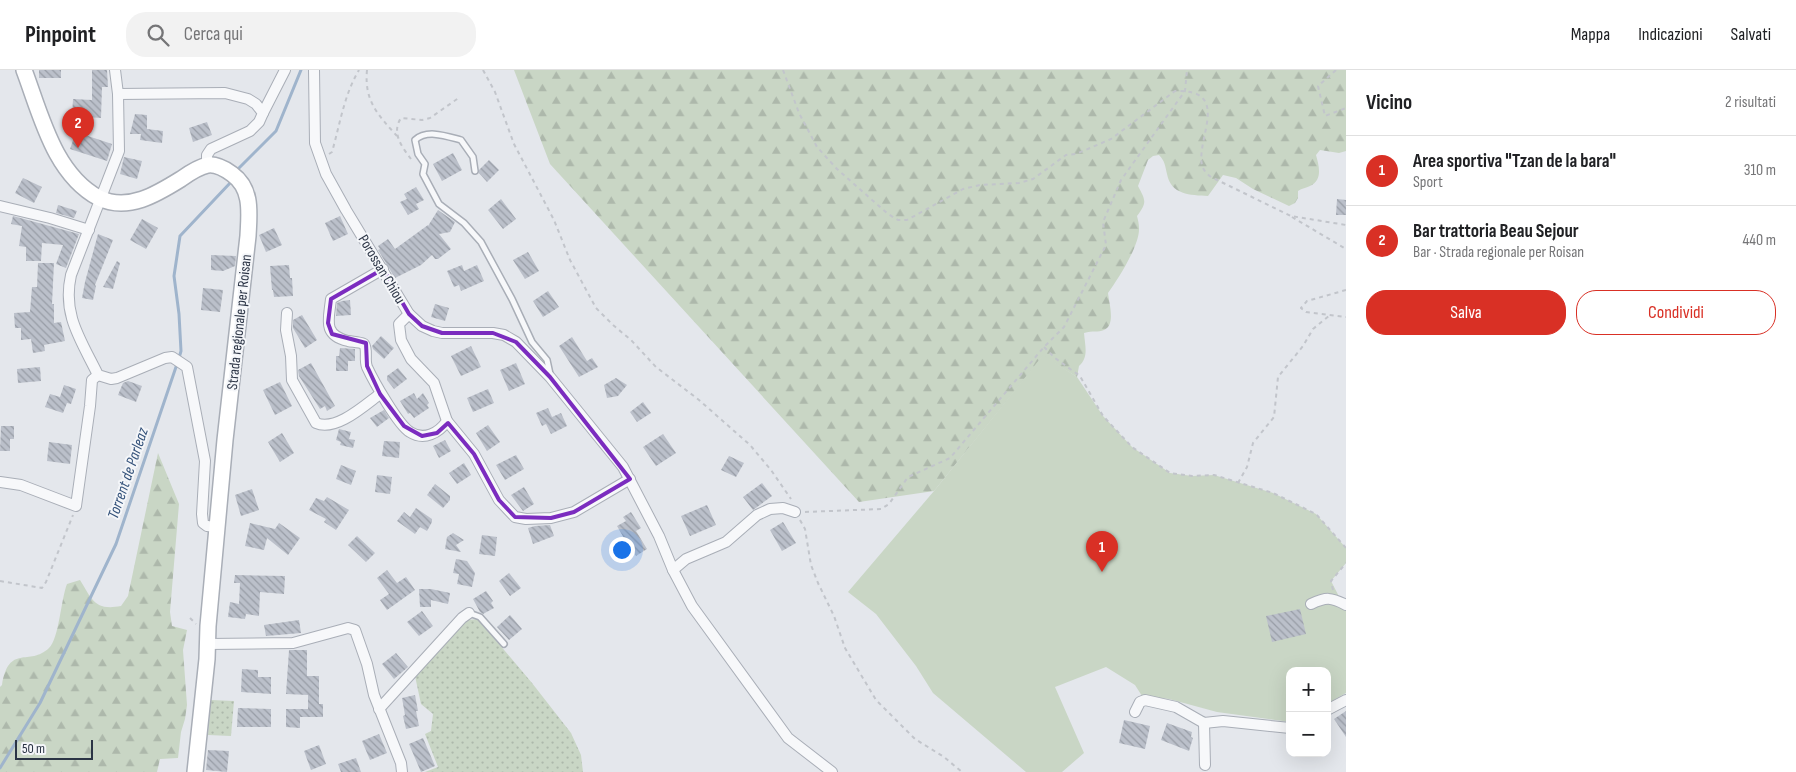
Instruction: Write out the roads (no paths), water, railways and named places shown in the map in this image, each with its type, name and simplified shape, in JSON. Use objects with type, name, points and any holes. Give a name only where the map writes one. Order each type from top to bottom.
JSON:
[{"type":"main road","points":[[24,70],[58,157],[66,170],[83,187],[100,198],[122,203],[136,202],[207,166]]},
{"type":"main road","name":"Strada regionale per Roisan","points":[[195,772],[208,644],[217,527],[250,206],[244,185],[236,176],[216,166],[207,166]]},
{"type":"street","points":[[115,70],[118,94],[119,151],[72,275],[69,288],[69,307],[72,321],[98,375],[110,379],[117,378],[164,358],[172,357],[184,364],[189,373],[205,461],[203,522],[207,526],[217,527]]},
{"type":"street","points":[[207,166],[207,155],[210,149],[250,131],[259,122],[284,70]]},
{"type":"street","name":"Porossan Chiou","points":[[314,70],[315,143],[326,174],[409,314],[422,326],[442,333],[493,333],[504,335],[523,348],[550,377],[623,467],[633,483],[673,570],[692,606],[788,738],[832,772]]},
{"type":"street","points":[[118,94],[225,93],[248,99],[256,104],[263,114]]},
{"type":"street","points":[[0,206],[89,230]]},
{"type":"street","points":[[383,269],[331,298],[328,323],[332,334],[338,339],[364,344],[366,347],[365,358],[367,366],[380,394],[409,432],[422,436],[437,433],[446,421]]},
{"type":"street","points":[[287,313],[286,330],[291,356],[292,380],[316,423],[326,425],[344,420],[380,394]]},
{"type":"street","points":[[409,314],[399,324],[401,340],[411,359],[434,383],[446,421],[474,454],[499,500],[515,517],[526,519],[551,518],[574,512],[633,483]]},
{"type":"street","points":[[0,482],[21,485],[76,506],[92,380],[98,375]]},
{"type":"street","points":[[673,570],[686,559],[726,542],[757,515],[770,509],[783,508],[796,512]]},
{"type":"street","points":[[1310,604],[1322,599],[1335,599],[1346,605]]},
{"type":"street","points":[[379,709],[462,618],[469,613]]},
{"type":"street","points":[[208,644],[293,643],[348,628],[355,630],[367,664],[374,695],[401,763],[402,772]]},
{"type":"street","points":[[1135,712],[1140,702],[1145,700],[1176,707],[1204,723],[1223,721],[1286,728]]},
{"type":"street","points":[[1331,708],[1346,700]]},
{"type":"street","points":[[1204,723],[1205,765]]},
{"type":"lane","name":"Porossan Chiou","points":[[475,171],[473,157],[460,140],[438,134],[421,135],[415,140],[418,154],[426,164],[423,174],[439,204],[464,223],[482,242],[512,298],[532,342],[547,360],[550,377]]},
{"type":"lane","points":[[469,613],[480,617],[504,644]]},
{"type":"waterway","name":"Torrent de Parleaz","points":[[237,170],[276,131],[301,70]]},
{"type":"waterway","name":"Torrent de Parleaz","points":[[179,358],[181,351],[179,314],[174,276],[180,236],[231,182]]},
{"type":"waterway","name":"Torrent de Parleaz","points":[[0,768],[40,703],[116,544],[177,364]]},
{"type":"place","name":"Bar trattoria Beau Sejour","points":[[78,148]]},
{"type":"place","name":"Area sportiva \"Tzan de la bara\"","points":[[1102,572]]}]
